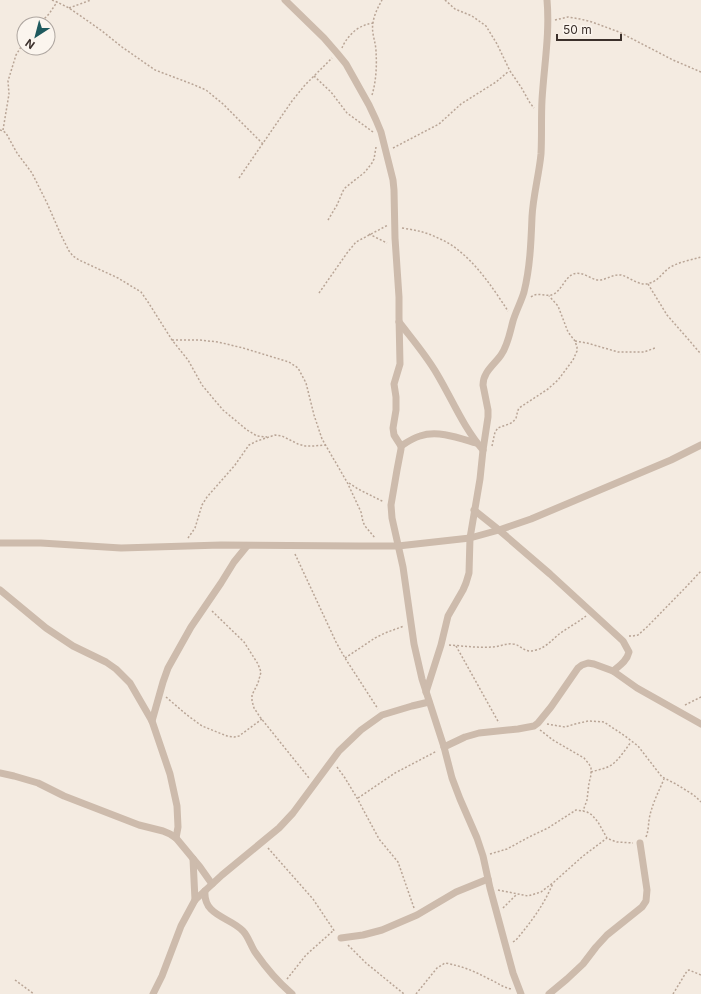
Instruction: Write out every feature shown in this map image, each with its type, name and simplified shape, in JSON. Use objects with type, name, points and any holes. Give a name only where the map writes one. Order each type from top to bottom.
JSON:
[{"type":"street","points":[[285,0],[324,38],[338,54],[353,77],[369,105],[381,132],[393,180],[399,297],[400,364],[394,384],[396,410],[393,428],[394,435],[401,446],[391,506],[392,518],[404,567],[411,623],[422,679],[444,747],[452,778],[483,856],[513,973],[520,992]]},
{"type":"street","points":[[426,692],[441,645],[448,616],[465,586],[469,573],[470,538],[488,418],[483,381],[485,375],[506,346],[527,279],[532,236],[532,216],[541,154],[541,115],[548,21],[547,0]]},
{"type":"street","points":[[399,322],[437,374],[456,411],[482,450]]},
{"type":"street","points":[[401,446],[411,439],[421,435],[434,434],[450,436],[476,443]]},
{"type":"street","points":[[0,543],[41,543],[121,548],[183,546],[398,546],[470,538],[531,519],[671,460],[701,444]]},
{"type":"street","points":[[474,510],[499,530],[623,642],[629,652],[628,656],[613,671]]},
{"type":"street","points":[[152,721],[168,668],[205,605],[234,562],[247,546]]},
{"type":"street","points":[[0,590],[46,628],[82,651],[106,662],[116,669],[130,683],[152,721],[170,774],[177,806],[178,827],[176,838]]},
{"type":"street","points":[[444,747],[465,737],[479,733],[518,729],[536,724],[551,707],[578,668],[588,663],[613,671],[638,688],[701,724]]},
{"type":"street","points":[[153,994],[162,976],[181,926],[195,900],[279,828],[293,813],[331,761],[346,744],[371,722],[382,715],[429,702]]},
{"type":"street","points":[[0,773],[38,783],[64,796],[139,825],[170,834],[176,838],[212,884]]},
{"type":"street","points":[[549,994],[582,964],[607,935],[642,907],[646,900],[647,890],[640,843]]},
{"type":"street","points":[[193,859],[195,900]]},
{"type":"street","points":[[341,938],[354,937],[382,930],[417,915],[456,892],[488,879]]},
{"type":"street","points":[[205,891],[204,895],[210,909],[215,914],[244,932],[256,953],[272,974],[292,994]]},
{"type":"path","points":[[52,0],[69,8],[155,70],[206,90],[223,104],[262,144]]},
{"type":"path","points":[[69,8],[91,0]]},
{"type":"path","points":[[369,105],[374,89],[376,72],[376,52],[372,29],[375,15],[382,0]]},
{"type":"path","points":[[445,0],[455,9],[472,16],[486,26],[530,103],[541,115]]},
{"type":"path","points":[[46,16],[57,2]]},
{"type":"path","points":[[548,21],[568,17],[580,18],[592,22],[619,32],[673,60],[701,72]]},
{"type":"path","points":[[239,178],[292,100],[314,76],[342,50],[344,44],[354,31],[362,26],[373,23]]},
{"type":"path","points":[[16,55],[8,81],[9,94],[1,130],[6,133],[17,153],[32,173],[69,250],[73,256],[79,260],[141,292],[172,340],[188,360],[202,386],[223,410],[252,434],[267,437]]},
{"type":"path","points":[[386,152],[439,124],[461,104],[496,82],[510,70]]},
{"type":"path","points":[[314,76],[337,99],[347,113],[374,133],[373,126]]},
{"type":"path","points":[[328,220],[345,188],[365,172],[372,163],[376,143]]},
{"type":"path","points":[[319,293],[356,242],[369,234],[395,224],[422,231],[451,244],[466,256],[490,285],[514,319]]},
{"type":"path","points":[[369,234],[396,248]]},
{"type":"path","points":[[529,299],[533,295],[537,294],[549,296],[554,294],[572,275],[582,274],[602,280],[616,275],[621,275],[635,282],[648,284],[652,283],[669,268],[701,258]]},
{"type":"path","points":[[648,284],[666,315],[701,354]]},
{"type":"path","points":[[491,449],[495,432],[498,428],[508,425],[514,421],[519,408],[548,389],[558,380],[576,355],[577,347],[575,341],[568,332],[558,306],[549,296]]},
{"type":"path","points":[[172,340],[218,342],[243,348],[289,362],[294,365],[301,372],[306,383],[322,439],[348,482],[361,512],[365,526],[382,546]]},
{"type":"path","points":[[575,341],[618,352],[644,352],[655,348]]},
{"type":"path","points":[[183,546],[195,528],[202,505],[207,497],[249,445],[275,435],[282,436],[305,446],[326,445]]},
{"type":"path","points":[[348,482],[358,489],[391,506]]},
{"type":"path","points":[[292,546],[336,642],[382,715]]},
{"type":"path","points":[[614,633],[633,636],[638,635],[701,571]]},
{"type":"path","points":[[205,605],[244,642],[258,664],[260,672],[258,683],[252,695],[254,708],[314,785]]},
{"type":"path","points":[[441,645],[494,647],[505,644],[513,644],[518,645],[528,651],[538,650],[592,613]]},
{"type":"path","points":[[345,658],[375,638],[411,623]]},
{"type":"path","points":[[456,646],[503,730]]},
{"type":"path","points":[[160,692],[202,726],[227,736],[239,736],[262,720]]},
{"type":"path","points":[[676,709],[701,697]]},
{"type":"path","points":[[536,724],[566,727],[588,721],[604,722],[632,741],[664,779],[676,784],[692,794],[701,802]]},
{"type":"path","points":[[536,724],[553,740],[584,758],[589,764],[591,772],[587,800],[583,810]]},
{"type":"path","points":[[591,772],[611,765],[618,759],[632,741]]},
{"type":"path","points":[[357,798],[395,773],[444,747]]},
{"type":"path","points":[[331,761],[345,778],[379,839],[398,862],[417,915]]},
{"type":"path","points":[[483,856],[507,848],[548,828],[576,810],[583,810],[592,815],[608,838],[617,842],[640,843],[647,834],[654,801],[664,779]]},
{"type":"path","points":[[490,888],[528,896],[541,892],[608,838]]},
{"type":"path","points":[[263,842],[313,898],[341,938],[366,963],[404,994]]},
{"type":"path","points":[[507,947],[516,940],[534,918],[546,899],[554,882]]},
{"type":"path","points":[[497,914],[516,894]]},
{"type":"path","points":[[282,985],[306,955],[334,930]]},
{"type":"path","points":[[416,994],[437,968],[445,963],[466,967],[506,988],[520,992]]},
{"type":"path","points":[[673,994],[689,970],[701,975]]},
{"type":"path","points":[[15,980],[34,994]]}]
